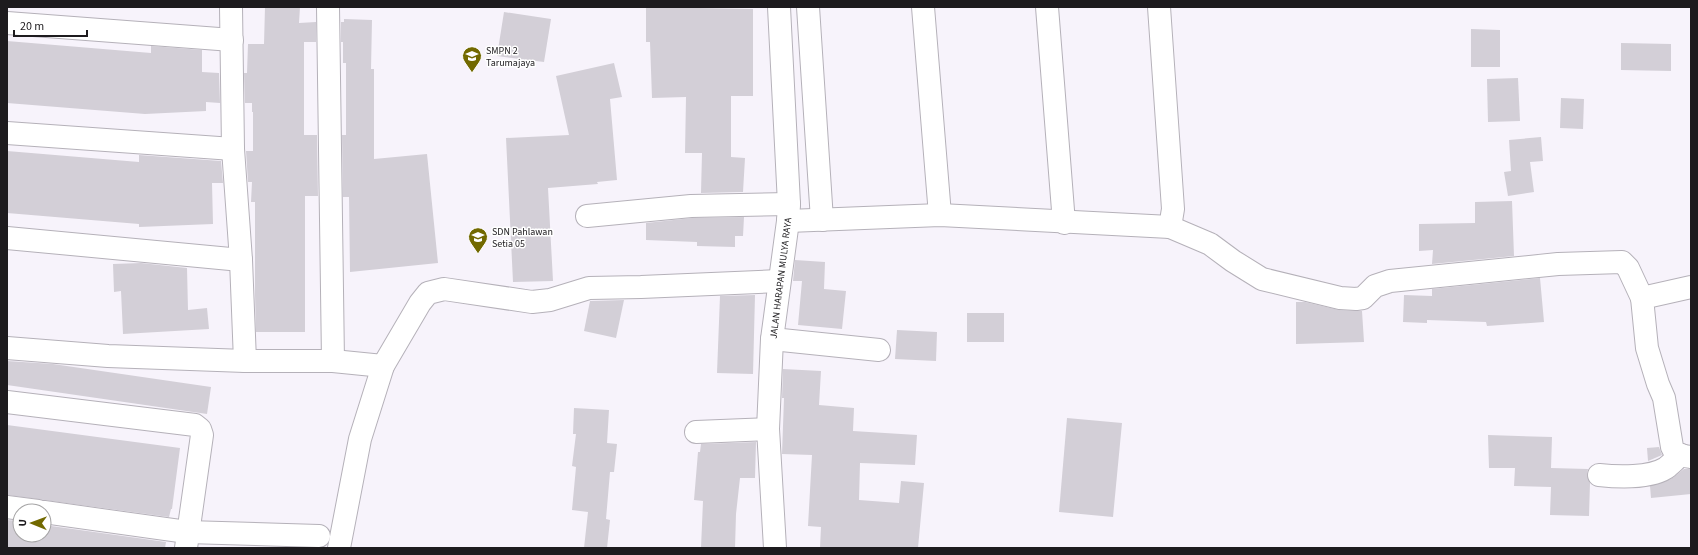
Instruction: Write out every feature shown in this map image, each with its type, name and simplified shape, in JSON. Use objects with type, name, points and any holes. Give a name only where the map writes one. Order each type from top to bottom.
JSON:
[{"type":"street","points":[[231,7],[233,148],[241,260],[245,361]]},
{"type":"street","points":[[328,7],[333,361]]},
{"type":"street","name":"JALAN HARAPAN MULYA RAYA","points":[[774,548],[768,429],[772,339],[788,213],[779,7]]},
{"type":"street","points":[[808,7],[822,220]]},
{"type":"street","points":[[923,7],[940,215]]},
{"type":"street","points":[[1047,7],[1064,223]]},
{"type":"street","points":[[1159,7],[1173,209],[1170,228]]},
{"type":"street","points":[[7,23],[232,40]]},
{"type":"street","points":[[7,133],[233,148]]},
{"type":"street","points":[[587,216],[691,206],[788,213],[822,220],[940,215],[1170,228],[1210,244],[1233,262],[1262,279],[1348,299],[1363,298],[1375,286],[1390,281],[1558,264],[1622,262],[1628,268],[1642,298],[1647,348],[1664,398],[1672,447],[1674,451],[1686,456]]},
{"type":"street","points":[[7,238],[241,260]]},
{"type":"street","points":[[339,548],[360,439],[383,366],[420,303],[428,293],[444,289],[532,302],[550,300],[589,288],[780,281]]},
{"type":"street","points":[[1642,298],[1691,287]]},
{"type":"street","points":[[772,339],[879,350]]},
{"type":"street","points":[[7,348],[108,356],[245,361],[333,361],[383,366]]},
{"type":"street","points":[[7,402],[195,425],[200,429],[202,435],[186,540]]},
{"type":"street","points":[[696,432],[768,429]]},
{"type":"street","points":[[1599,475],[1626,477],[1646,474],[1666,468],[1686,456]]},
{"type":"street","points":[[52,514],[186,540],[319,536]]},
{"type":"building","points":[[265,7],[300,7],[299,23],[316,22],[316,42],[304,42],[304,135],[317,135],[318,196],[305,196],[305,332],[256,332],[255,202],[251,202],[252,182],[248,182],[246,151],[253,151],[253,112],[252,103],[245,103],[244,73],[247,73],[248,44],[264,44]]},
{"type":"building","points":[[646,7],[753,9],[753,96],[731,96],[731,157],[745,158],[743,192],[701,193],[702,153],[685,153],[686,97],[652,98],[650,42],[646,42]]},
{"type":"building","points":[[504,12],[551,19],[544,62],[497,56]]},
{"type":"building","points":[[344,19],[372,20],[371,69],[374,69],[374,159],[427,154],[438,263],[350,272],[349,197],[343,197],[342,135],[346,135],[346,63],[343,63],[341,22],[344,22]]},
{"type":"building","points":[[1471,29],[1500,30],[1500,67],[1471,67]]},
{"type":"building","points":[[7,41],[151,53],[151,46],[202,50],[202,72],[219,73],[220,103],[206,102],[206,111],[145,114],[7,103]]},
{"type":"building","points":[[1621,43],[1671,44],[1671,71],[1621,70]]},
{"type":"building","points":[[614,63],[622,97],[610,99],[617,180],[597,182],[598,184],[548,188],[553,281],[513,282],[506,138],[569,135],[556,76]]},
{"type":"building","points":[[1518,78],[1520,121],[1488,122],[1487,79]]},
{"type":"building","points":[[1561,98],[1584,99],[1583,129],[1560,128]]},
{"type":"building","points":[[1541,137],[1543,161],[1530,162],[1534,192],[1508,196],[1504,172],[1511,171],[1509,140]]},
{"type":"building","points":[[7,151],[139,162],[139,155],[221,161],[223,183],[212,183],[213,224],[139,227],[139,224],[7,213]]},
{"type":"building","points":[[1512,201],[1514,256],[1432,264],[1433,250],[1419,251],[1419,224],[1475,223],[1475,202]]},
{"type":"building","points":[[744,217],[743,236],[735,236],[735,247],[697,246],[697,242],[646,240],[646,223],[692,218]]},
{"type":"building","points":[[795,260],[825,262],[824,289],[846,291],[842,329],[798,325],[802,281],[793,281]]},
{"type":"building","points":[[141,263],[187,268],[188,310],[207,308],[209,329],[123,334],[121,291],[114,292],[113,264]]},
{"type":"building","points":[[1540,278],[1544,322],[1487,326],[1486,322],[1427,320],[1427,323],[1403,322],[1404,295],[1432,296],[1432,289]]},
{"type":"building","points":[[755,295],[753,374],[717,373],[720,296]]},
{"type":"building","points":[[624,300],[616,338],[584,331],[590,301]]},
{"type":"building","points":[[1296,302],[1305,302],[1339,310],[1362,311],[1364,342],[1296,344]]},
{"type":"building","points":[[967,313],[1004,313],[1004,342],[967,342]]},
{"type":"building","points":[[897,330],[937,332],[936,361],[895,359]]},
{"type":"building","points":[[7,361],[53,364],[211,387],[207,414],[7,385]]},
{"type":"building","points":[[783,369],[821,371],[819,405],[854,408],[853,431],[917,435],[915,465],[860,463],[859,500],[899,503],[901,481],[924,483],[918,548],[820,548],[821,527],[808,526],[812,455],[782,454],[784,398],[782,398]]},
{"type":"building","points":[[574,408],[609,410],[607,443],[617,444],[614,472],[610,472],[606,519],[610,520],[607,548],[584,548],[588,512],[572,510],[576,467],[572,466],[576,434],[573,434]]},
{"type":"building","points":[[1067,418],[1122,423],[1113,517],[1059,512]]},
{"type":"building","points":[[7,425],[180,448],[172,509],[169,517],[7,495]]},
{"type":"building","points":[[1488,435],[1552,437],[1551,468],[1588,469],[1587,474],[1590,483],[1589,516],[1550,515],[1551,487],[1514,486],[1515,468],[1489,468]]},
{"type":"building","points":[[756,442],[755,478],[740,478],[736,514],[735,548],[701,548],[703,501],[694,500],[698,452],[700,452],[701,444]]},
{"type":"building","points":[[1659,447],[1662,455],[1648,461],[1647,448]]},
{"type":"building","points":[[1684,469],[1691,469],[1691,494],[1651,498],[1650,486],[1671,479]]},
{"type":"building","points":[[7,520],[12,520],[12,543],[52,543],[52,526],[166,542],[165,548],[7,548]]},
{"type":"place","name":"SMPN 2 Tarumajaya","points":[[472,73]]},
{"type":"place","name":"SDN Pahlawan Setia 05","points":[[478,254]]}]
